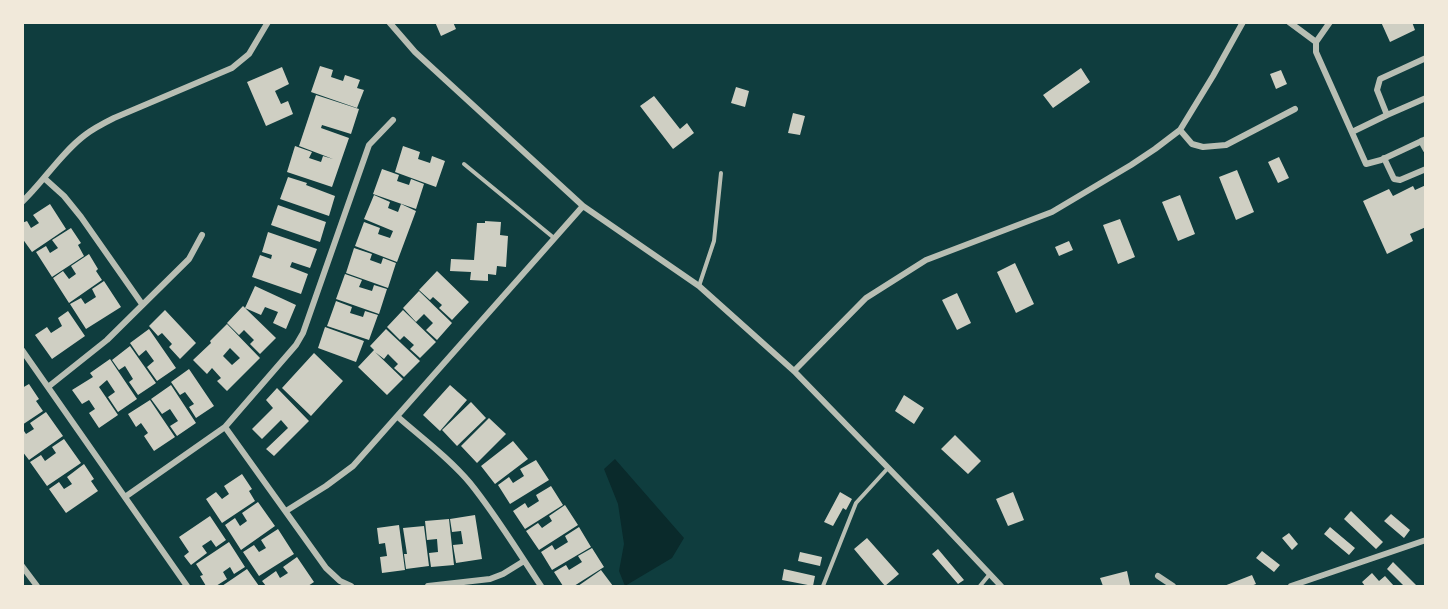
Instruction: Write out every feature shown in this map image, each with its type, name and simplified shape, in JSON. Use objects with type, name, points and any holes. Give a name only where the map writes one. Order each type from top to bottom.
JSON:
[{"type":"street","points":[[22,202],[84,136],[98,126],[232,68],[249,54],[268,22]]},
{"type":"street","points":[[389,22],[415,52],[583,206],[699,286],[794,371],[1001,586]]},
{"type":"street","points":[[794,371],[866,298],[926,260],[1052,212],[1131,165],[1180,130],[1244,22]]},
{"type":"street","points":[[1289,22],[1316,42]]},
{"type":"street","points":[[1326,24],[1316,42],[1316,52],[1366,164],[1423,140],[1425,150]]},
{"type":"street","points":[[1387,115],[1377,90],[1380,79],[1425,58]]},
{"type":"street","points":[[1352,132],[1425,98]]},
{"type":"street","points":[[1180,130],[1192,144],[1203,147],[1226,145],[1295,109]]},
{"type":"street","points":[[125,497],[225,427],[296,345],[303,333],[369,145],[393,120]]},
{"type":"street","points":[[1384,158],[1394,179],[1400,180],[1425,169]]},
{"type":"street","points":[[44,178],[64,196],[81,217],[142,304]]},
{"type":"street","points":[[286,511],[353,466],[583,206]]},
{"type":"street","points":[[48,387],[107,340],[189,259],[202,235]]},
{"type":"street","points":[[22,350],[187,586]]},
{"type":"street","points":[[398,417],[468,481],[541,586]]},
{"type":"street","points":[[225,427],[326,568],[340,581],[351,586]]},
{"type":"street","points":[[1291,586],[1425,540]]},
{"type":"street","points":[[428,586],[490,579],[524,561]]},
{"type":"street","points":[[22,566],[37,586]]},
{"type":"street","points":[[1158,576],[1173,586]]},
{"type":"lane","points":[[464,164],[555,238]]},
{"type":"lane","points":[[699,286],[714,241],[721,173]]},
{"type":"lane","points":[[823,586],[856,503],[888,468]]},
{"type":"lane","points":[[980,586],[989,575]]},
{"type":"water","points":[[615,459],[684,538],[672,558],[625,586],[619,571],[624,544],[618,504],[604,469]]},
{"type":"building","points":[[435,22],[453,22],[456,29],[441,36]]},
{"type":"building","points":[[1381,22],[1412,22],[1415,30],[1390,42]]},
{"type":"building","points":[[320,66],[333,70],[331,77],[343,81],[345,75],[360,80],[357,88],[364,90],[357,108],[311,92]]},
{"type":"building","points":[[282,67],[289,84],[275,91],[281,104],[288,101],[293,114],[266,126],[247,82]]},
{"type":"building","points":[[1081,68],[1090,82],[1053,108],[1043,95]]},
{"type":"building","points":[[1281,70],[1287,84],[1276,89],[1270,74]]},
{"type":"building","points":[[736,87],[749,91],[745,107],[731,103]]},
{"type":"building","points":[[316,95],[359,109],[351,134],[322,125],[321,128],[349,138],[332,187],[287,172],[295,146],[312,152],[309,158],[321,162],[323,156],[333,159],[299,146]]},
{"type":"building","points":[[654,96],[680,129],[687,123],[694,133],[673,149],[640,106]]},
{"type":"building","points":[[793,113],[805,116],[800,135],[788,133]]},
{"type":"building","points":[[403,146],[420,152],[418,159],[430,163],[432,156],[445,161],[436,187],[395,172]]},
{"type":"building","points":[[1279,157],[1289,178],[1278,183],[1268,162]]},
{"type":"building","points":[[382,169],[399,175],[397,181],[409,185],[411,179],[424,184],[416,209],[373,194]]},
{"type":"building","points":[[1237,170],[1254,212],[1236,220],[1219,177]]},
{"type":"building","points":[[288,177],[335,196],[329,216],[280,199]]},
{"type":"building","points":[[1426,185],[1426,227],[1410,234],[1413,241],[1387,254],[1363,201],[1389,189],[1393,196],[1413,186],[1415,190]]},
{"type":"building","points":[[374,195],[390,202],[388,208],[398,212],[401,204],[416,211],[397,262],[355,246],[364,222],[380,228],[378,234],[390,238],[393,231],[364,219]]},
{"type":"building","points":[[1180,195],[1195,234],[1178,241],[1162,202]]},
{"type":"building","points":[[50,204],[66,229],[32,252],[22,238],[22,223],[27,221],[31,228],[39,223],[33,215]]},
{"type":"building","points":[[278,205],[326,222],[320,242],[271,225]]},
{"type":"building","points":[[1120,219],[1135,257],[1118,264],[1103,225]]},
{"type":"building","points":[[485,221],[501,222],[500,235],[508,236],[506,267],[497,266],[496,275],[488,274],[488,281],[470,280],[471,272],[450,271],[451,259],[474,260],[477,223],[485,223]]},
{"type":"building","points":[[71,228],[81,243],[78,245],[84,256],[52,277],[36,252],[46,246],[50,253],[58,248],[52,240]]},
{"type":"building","points":[[268,232],[317,249],[310,268],[292,262],[290,267],[308,274],[301,294],[252,277],[260,255],[271,259],[272,255],[262,252]]},
{"type":"building","points":[[1069,241],[1073,250],[1059,256],[1055,247]]},
{"type":"building","points":[[354,248],[372,254],[370,260],[381,264],[383,258],[396,263],[388,288],[346,273]]},
{"type":"building","points":[[89,254],[102,280],[69,303],[53,278],[63,271],[69,279],[76,274],[71,266]]},
{"type":"building","points":[[1015,263],[1034,304],[1016,313],[997,272]]},
{"type":"building","points":[[437,271],[469,302],[452,320],[439,308],[442,305],[433,297],[430,300],[419,290]]},
{"type":"building","points":[[345,274],[362,280],[359,287],[372,291],[374,285],[387,289],[379,314],[336,299]]},
{"type":"building","points":[[104,281],[121,307],[86,329],[70,304],[81,298],[85,304],[96,297],[92,289]]},
{"type":"building","points":[[255,286],[296,305],[286,329],[273,323],[278,312],[265,307],[261,315],[245,308]]},
{"type":"building","points":[[419,291],[452,323],[437,340],[426,330],[433,323],[424,314],[416,322],[403,308]]},
{"type":"building","points":[[957,293],[971,323],[957,330],[942,300]]},
{"type":"building","points":[[336,301],[352,307],[350,313],[363,317],[365,311],[378,315],[369,340],[327,326]]},
{"type":"building","points":[[243,306],[276,338],[260,354],[250,344],[254,340],[244,330],[239,335],[227,323]]},
{"type":"building","points":[[165,310],[196,343],[180,359],[169,347],[172,344],[162,333],[158,336],[149,326]]},
{"type":"building","points":[[403,310],[436,342],[420,358],[410,349],[414,345],[404,336],[400,340],[387,327]]},
{"type":"building","points":[[68,311],[85,336],[52,359],[35,335],[47,327],[51,333],[62,326],[58,318]]},
{"type":"building","points":[[227,324],[260,358],[227,391],[217,381],[221,378],[212,368],[207,374],[193,360],[211,343],[210,341]],"holes":[[[230,348],[240,358],[232,365],[223,356]]]},
{"type":"building","points":[[325,327],[364,341],[356,362],[318,348]]},
{"type":"building","points":[[149,329],[176,368],[157,381],[147,367],[154,361],[146,350],[139,356],[130,343]]},
{"type":"building","points":[[386,329],[420,361],[404,377],[394,368],[398,364],[388,354],[384,359],[375,352],[403,379],[387,395],[358,367],[374,350],[370,346]]},
{"type":"building","points":[[130,346],[156,383],[138,395],[129,382],[133,379],[125,366],[119,370],[112,360]]},
{"type":"building","points":[[314,353],[343,381],[311,416],[282,388]]},
{"type":"building","points":[[110,359],[137,399],[118,412],[108,397],[115,392],[107,380],[99,387],[118,415],[99,428],[89,413],[95,409],[89,400],[82,404],[72,390],[93,377],[90,373]]},
{"type":"building","points":[[189,369],[214,406],[196,418],[189,407],[194,404],[185,392],[180,395],[171,382]]},
{"type":"building","points":[[29,384],[39,399],[36,401],[43,411],[22,425],[22,388]]},
{"type":"building","points":[[171,385],[196,423],[177,436],[170,426],[178,421],[170,409],[162,414],[151,399]]},
{"type":"building","points":[[450,385],[467,400],[440,431],[423,415]]},
{"type":"building","points":[[277,388],[309,421],[274,456],[266,449],[288,428],[281,420],[262,439],[252,429],[273,408],[266,400]]},
{"type":"building","points":[[904,395],[924,408],[914,424],[895,411]]},
{"type":"building","points":[[150,400],[175,437],[154,451],[144,436],[148,433],[141,423],[136,427],[128,414]]},
{"type":"building","points":[[471,402],[486,418],[457,446],[442,430]]},
{"type":"building","points":[[46,412],[63,436],[29,460],[22,451],[22,428],[26,434],[34,429],[30,423]]},
{"type":"building","points":[[489,418],[506,434],[477,463],[461,446]]},
{"type":"building","points":[[955,435],[981,461],[968,474],[941,449]]},
{"type":"building","points":[[64,439],[81,463],[47,486],[30,462],[41,455],[45,461],[56,453],[52,447]]},
{"type":"building","points":[[513,441],[528,459],[495,484],[481,466]]},
{"type":"building","points":[[536,460],[549,480],[510,504],[498,485],[509,477],[513,483],[524,476],[520,469]]},
{"type":"building","points":[[84,464],[94,479],[91,481],[98,491],[66,513],[49,489],[59,482],[64,489],[72,484],[67,477]]},
{"type":"building","points":[[242,474],[252,489],[249,491],[255,501],[222,523],[206,499],[216,492],[222,499],[229,494],[224,486]]},
{"type":"building","points":[[551,486],[563,505],[525,529],[513,511],[525,503],[528,508],[539,501],[536,495]]},
{"type":"building","points":[[840,492],[852,499],[846,510],[843,508],[833,526],[824,522]]},
{"type":"building","points":[[1013,492],[1024,520],[1008,526],[996,499]]},
{"type":"building","points":[[258,502],[275,526],[241,550],[225,525],[235,518],[240,526],[247,521],[242,513]]},
{"type":"building","points":[[565,505],[578,525],[539,550],[526,531],[538,523],[542,528],[552,521],[549,516]]},
{"type":"building","points":[[1351,511],[1383,542],[1376,549],[1344,519]]},
{"type":"building","points":[[1391,514],[1410,530],[1404,538],[1384,521]]},
{"type":"building","points":[[475,515],[482,559],[456,563],[453,545],[463,544],[461,531],[452,532],[450,519]]},
{"type":"building","points":[[210,516],[226,540],[216,547],[211,540],[202,546],[207,553],[191,565],[184,556],[189,552],[179,537]]},
{"type":"building","points":[[449,519],[454,565],[431,567],[429,553],[438,552],[437,539],[427,540],[425,521]]},
{"type":"building","points":[[399,525],[405,570],[382,573],[380,557],[387,556],[385,543],[379,544],[377,528]]},
{"type":"building","points":[[424,526],[429,566],[406,569],[404,554],[407,554],[403,528]]},
{"type":"building","points":[[579,527],[591,547],[552,570],[541,552],[552,545],[555,550],[568,542],[565,536]]},
{"type":"building","points":[[1330,527],[1355,548],[1349,555],[1324,534]]},
{"type":"building","points":[[278,529],[294,554],[259,576],[243,552],[254,545],[259,552],[266,548],[261,540]]},
{"type":"building","points":[[1289,533],[1298,544],[1292,550],[1282,538]]},
{"type":"building","points":[[867,538],[899,574],[885,586],[854,549]]},
{"type":"building","points":[[229,542],[245,567],[234,574],[230,567],[223,572],[227,579],[216,586],[206,586],[200,576],[203,575],[196,564]]},
{"type":"building","points":[[592,548],[604,567],[574,586],[563,586],[554,572],[566,565],[569,570],[582,562],[578,556]]},
{"type":"building","points":[[938,549],[964,580],[958,584],[932,554]]},
{"type":"building","points":[[1262,551],[1280,565],[1274,572],[1256,558]]},
{"type":"building","points":[[800,552],[822,557],[820,566],[798,561]]},
{"type":"building","points":[[297,557],[314,582],[308,586],[266,586],[262,581],[276,571],[280,578],[288,573],[283,567]]},
{"type":"building","points":[[1393,562],[1417,586],[1404,586],[1387,569]]},
{"type":"building","points":[[247,569],[259,586],[222,586]]},
{"type":"building","points":[[784,569],[815,576],[813,586],[782,580]]},
{"type":"building","points":[[601,570],[613,586],[578,586]]},
{"type":"building","points":[[1127,571],[1130,585],[1103,586],[1100,578]]},
{"type":"building","points":[[1372,573],[1379,581],[1385,576],[1394,586],[1365,586],[1362,582]]},
{"type":"building","points":[[1252,575],[1256,584],[1251,586],[1224,586]]}]
